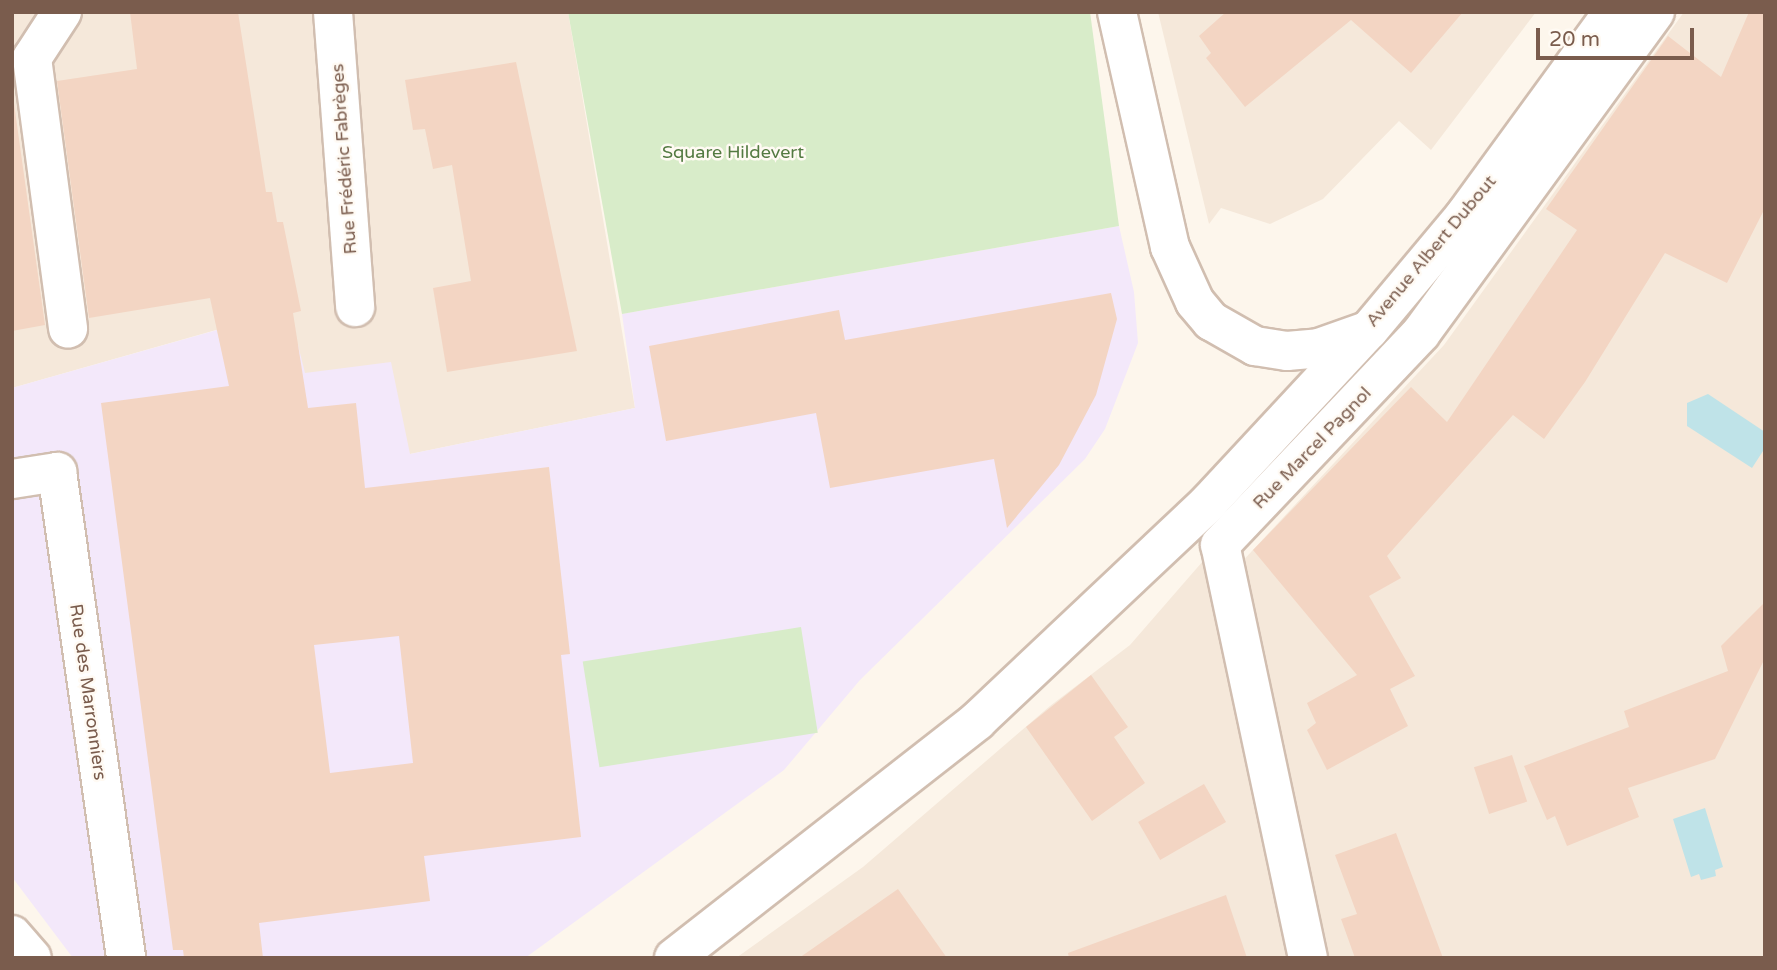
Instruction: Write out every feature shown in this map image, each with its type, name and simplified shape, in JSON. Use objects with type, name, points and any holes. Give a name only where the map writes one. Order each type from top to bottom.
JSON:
[{"type":"street","points":[[62,12],[32,58],[68,329]]},
{"type":"street","name":"Rue Frédéric Fabrèges","points":[[333,12],[355,307]]},
{"type":"street","name":"Avenue Albert Dubout","points":[[1117,12],[1170,247],[1195,302],[1211,321],[1265,348],[1319,348],[1369,330],[1473,204],[1613,12]]},
{"type":"street","name":"Rue Marcel Pagnol","points":[[1308,958],[1220,545],[1421,333],[1655,12]]},
{"type":"street","points":[[674,958],[977,721],[1209,502],[1369,330]]},
{"type":"street","name":"Rue des Marronniers","points":[[12,479],[57,472],[126,958]]},
{"type":"street","points":[[12,935],[32,958]]},
{"type":"shaded area","points":[[12,12],[568,12],[635,408],[410,454],[304,373],[222,356],[216,330],[12,388]]},
{"type":"shaded area","points":[[1158,12],[1536,12],[1431,150],[1399,121],[1323,199],[1270,224],[1221,208],[1209,224]]},
{"type":"shaded area","points":[[1684,12],[1765,12],[1765,958],[736,958],[863,867],[1050,706],[1130,645],[1203,561],[1238,566],[1444,345]]},
{"type":"shaded area","points":[[1119,226],[1134,292],[1138,343],[1105,429],[1085,459],[860,680],[784,770],[525,958],[73,958],[12,877],[12,388],[217,330],[223,356],[298,345],[305,373],[391,362],[410,454],[635,408],[622,314]]},
{"type":"green space","name":"Square Hildevert","points":[[568,12],[1090,12],[1119,226],[622,314]]},
{"type":"green space","points":[[801,627],[818,733],[599,767],[583,662]]},
{"type":"water","points":[[1708,394],[1765,432],[1765,448],[1752,468],[1687,426],[1687,403]]},
{"type":"water","points":[[1705,808],[1723,867],[1715,870],[1716,876],[1701,880],[1699,874],[1691,877],[1673,819]]},
{"type":"building","points":[[130,12],[238,12],[266,192],[272,192],[277,222],[283,222],[301,311],[293,313],[308,408],[356,403],[365,488],[549,467],[570,654],[561,655],[581,837],[424,856],[430,901],[259,923],[263,958],[184,958],[183,950],[173,950],[101,403],[229,386],[210,298],[89,318],[57,81],[137,69]],"holes":[[[399,636],[413,763],[330,773],[314,645]]]},
{"type":"building","points":[[1226,12],[1463,12],[1411,73],[1351,20],[1245,107],[1206,58],[1211,53],[1199,36]]},
{"type":"building","points":[[1749,12],[1765,12],[1765,208],[1727,283],[1665,253],[1585,382],[1544,439],[1513,415],[1387,556],[1401,578],[1369,596],[1415,676],[1390,689],[1408,726],[1327,770],[1307,730],[1316,723],[1307,703],[1357,675],[1253,550],[1411,387],[1447,422],[1577,230],[1546,209],[1668,36],[1721,77]]},
{"type":"building","points":[[516,62],[577,351],[447,372],[433,288],[471,281],[452,165],[433,169],[425,129],[413,130],[405,80]]},
{"type":"building","points":[[12,89],[45,325],[12,331]]},
{"type":"building","points":[[1111,293],[1117,319],[1096,395],[1059,465],[1007,528],[994,459],[830,488],[816,413],[666,441],[649,346],[839,310],[845,340]]},
{"type":"building","points":[[1765,602],[1765,658],[1715,759],[1628,788],[1639,817],[1567,846],[1555,816],[1547,820],[1524,766],[1629,727],[1624,711],[1728,671],[1721,646]]},
{"type":"building","points":[[1091,675],[1128,727],[1114,737],[1145,783],[1092,821],[1026,727]]},
{"type":"building","points":[[1512,755],[1527,802],[1489,814],[1474,767]]},
{"type":"building","points":[[1204,784],[1226,822],[1160,860],[1138,822]]},
{"type":"building","points":[[1396,833],[1443,958],[1355,958],[1341,919],[1357,914],[1335,855]]},
{"type":"building","points":[[898,889],[947,958],[799,958]]},
{"type":"building","points":[[1226,895],[1247,958],[1069,958],[1068,953]]}]
